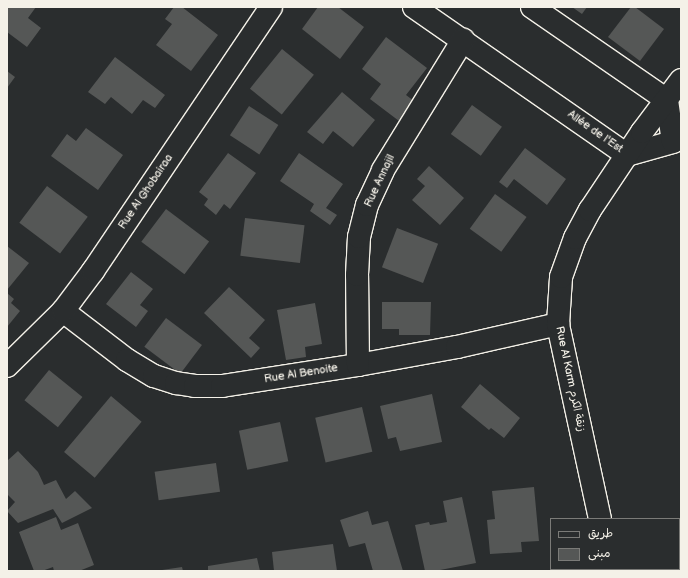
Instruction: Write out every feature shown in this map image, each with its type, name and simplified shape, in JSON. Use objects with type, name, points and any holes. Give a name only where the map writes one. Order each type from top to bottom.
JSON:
[{"type":"street","name":"Rue Al Ghobairaa","points":[[7,366],[63,311],[92,271],[271,7]]},
{"type":"street","name":"Allée de l'Est","points":[[414,7],[628,154],[677,145],[667,100]]},
{"type":"street","points":[[532,7],[667,100]]},
{"type":"street","name":"Rue Annajil","points":[[358,365],[358,244],[367,205],[383,170],[463,40]]},
{"type":"street","name":"Rue Al Karm زنقة الكرم","points":[[600,518],[558,324],[561,277],[565,261],[590,210],[681,80]]},
{"type":"street","name":"Rue Al Benoite","points":[[63,311],[127,360],[154,376],[195,386],[222,386],[358,365],[457,347],[558,324]]},
{"type":"building","points":[[7,7],[36,7],[28,18],[41,28],[27,47],[7,32]]},
{"type":"building","points":[[174,7],[182,7],[218,35],[191,71],[156,45],[172,24],[165,19]]},
{"type":"building","points":[[318,7],[338,7],[364,27],[340,59],[302,29]]},
{"type":"building","points":[[572,7],[587,7],[582,14]]},
{"type":"building","points":[[631,7],[635,7],[664,29],[640,61],[608,37]]},
{"type":"building","points":[[386,37],[427,68],[406,95],[418,104],[403,124],[370,99],[381,84],[362,69]]},
{"type":"building","points":[[282,49],[314,75],[282,114],[250,89]]},
{"type":"building","points":[[115,57],[165,95],[155,108],[143,100],[132,114],[111,97],[105,104],[88,92]]},
{"type":"building","points":[[7,71],[15,77],[7,88]]},
{"type":"building","points":[[342,92],[375,120],[353,147],[333,131],[323,144],[307,132]]},
{"type":"building","points":[[472,105],[502,127],[481,156],[451,134]]},
{"type":"building","points":[[249,106],[278,125],[259,154],[230,135]]},
{"type":"building","points":[[86,128],[123,155],[98,190],[51,156],[67,134],[76,141]]},
{"type":"building","points":[[525,148],[566,179],[547,205],[514,179],[507,188],[499,182]]},
{"type":"building","points":[[228,153],[256,173],[230,209],[224,204],[216,215],[204,205],[208,199],[199,192]]},
{"type":"building","points":[[299,153],[343,184],[326,208],[337,215],[330,225],[310,211],[314,204],[280,181]]},
{"type":"building","points":[[429,166],[464,198],[440,225],[412,200],[425,186],[417,179]]},
{"type":"building","points":[[47,186],[88,217],[60,253],[19,223]]},
{"type":"building","points":[[495,194],[527,217],[501,252],[470,229]]},
{"type":"building","points":[[166,209],[209,241],[184,274],[141,242]]},
{"type":"building","points":[[245,218],[305,225],[300,263],[240,256]]},
{"type":"building","points":[[397,228],[438,244],[423,283],[382,267]]},
{"type":"building","points":[[7,246],[29,263],[7,290]]},
{"type":"building","points":[[131,272],[153,289],[140,305],[148,311],[136,327],[106,304]]},
{"type":"building","points":[[229,287],[265,320],[249,338],[260,348],[251,358],[204,313]]},
{"type":"building","points":[[7,293],[14,299],[11,303],[20,311],[7,327]]},
{"type":"building","points":[[382,302],[431,302],[430,335],[399,335],[399,329],[382,329]]},
{"type":"building","points":[[315,303],[322,344],[305,347],[306,357],[286,360],[277,310]]},
{"type":"building","points":[[166,318],[202,345],[180,374],[144,347]]},
{"type":"building","points":[[49,370],[82,397],[58,427],[24,400]]},
{"type":"building","points":[[480,384],[520,418],[504,438],[491,428],[489,430],[461,407]]},
{"type":"building","points":[[432,394],[442,442],[400,451],[396,437],[388,439],[380,406]]},
{"type":"building","points":[[111,396],[142,422],[95,478],[64,452]]},
{"type":"building","points":[[362,407],[372,452],[326,463],[315,418]]},
{"type":"building","points":[[280,422],[288,461],[247,470],[239,431]]},
{"type":"building","points":[[18,451],[38,472],[44,485],[56,480],[66,499],[75,491],[92,508],[62,523],[53,509],[18,523],[7,511],[15,502],[7,494],[7,461]]},
{"type":"building","points":[[216,463],[220,492],[159,500],[155,472]]},
{"type":"building","points":[[534,487],[539,541],[521,542],[522,552],[490,554],[487,520],[495,519],[492,491]]},
{"type":"building","points":[[462,497],[476,563],[435,571],[425,571],[415,525],[429,522],[430,525],[447,522],[443,501]]},
{"type":"building","points":[[368,511],[372,525],[388,521],[403,571],[373,571],[365,543],[349,547],[340,520]]},
{"type":"building","points":[[56,517],[61,530],[78,523],[94,565],[79,571],[54,571],[53,567],[42,571],[34,571],[19,532]]},
{"type":"building","points":[[333,544],[337,571],[274,571],[272,552]]},
{"type":"building","points":[[257,558],[260,571],[208,571],[208,566]]},
{"type":"building","points":[[182,567],[183,571],[162,571],[162,570]]}]
